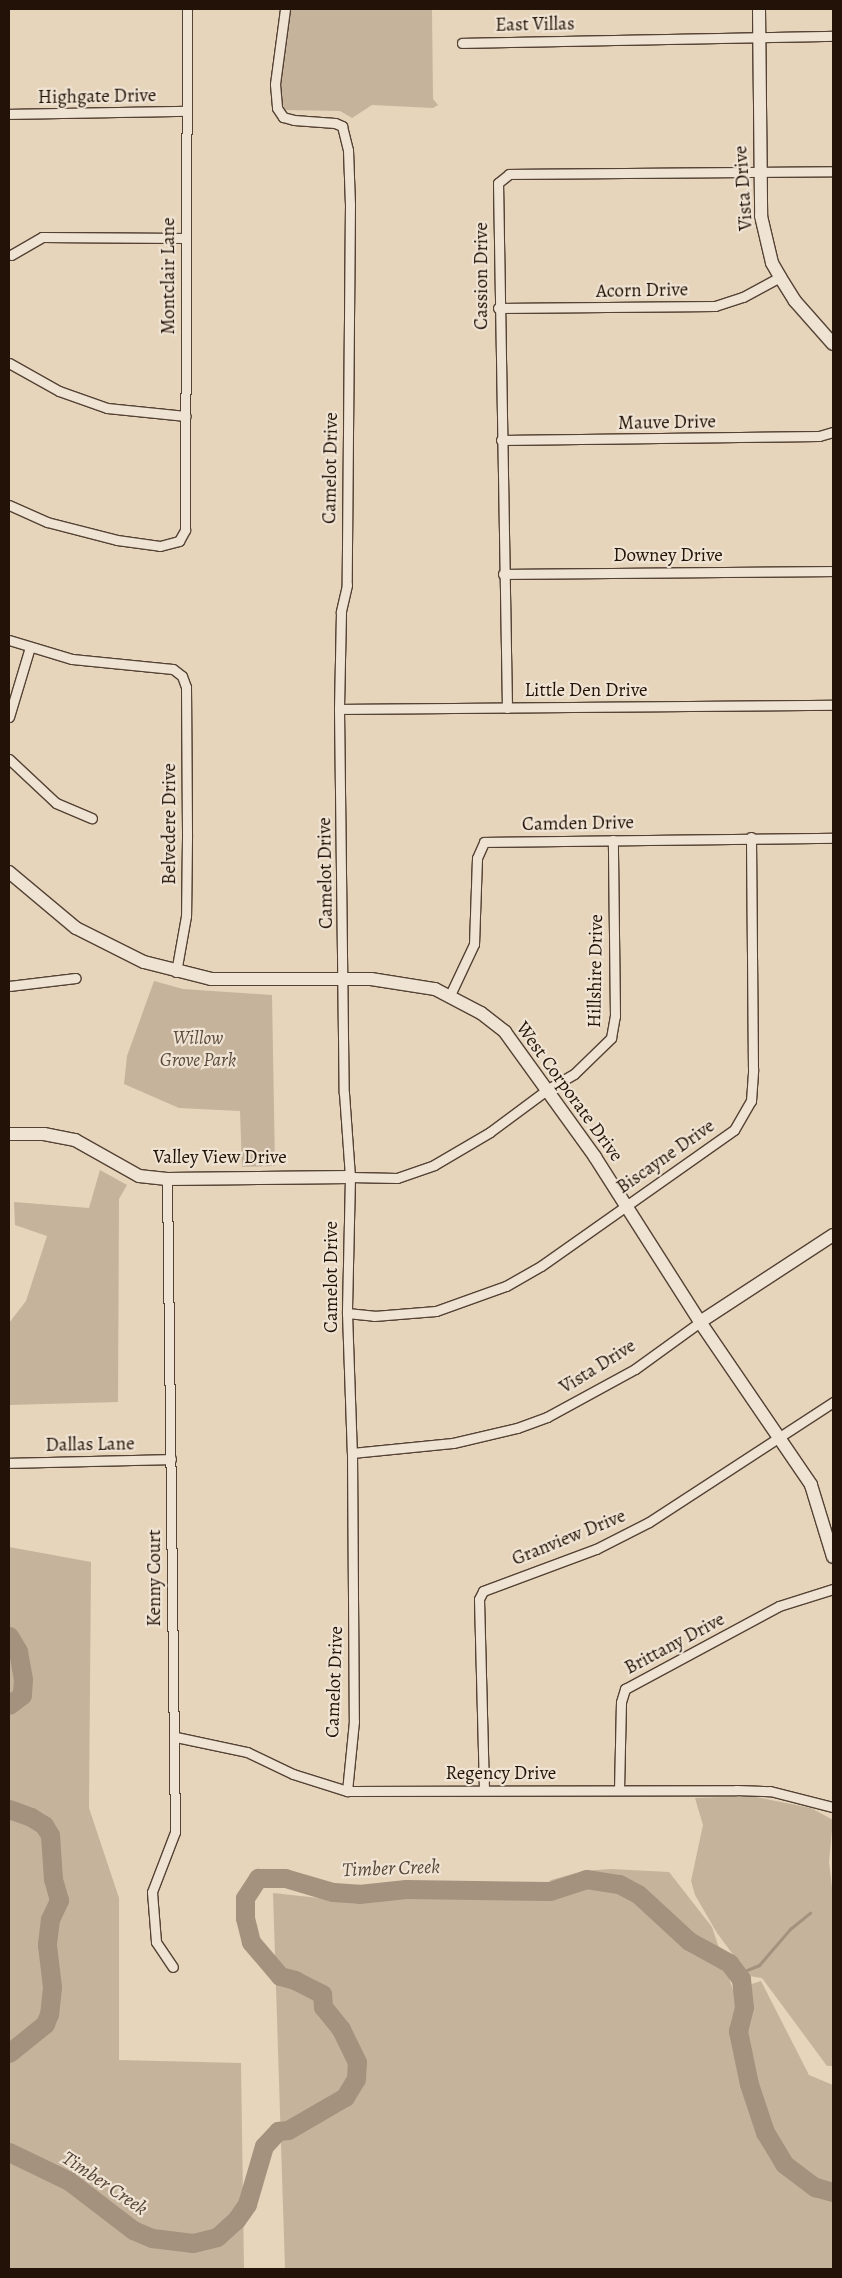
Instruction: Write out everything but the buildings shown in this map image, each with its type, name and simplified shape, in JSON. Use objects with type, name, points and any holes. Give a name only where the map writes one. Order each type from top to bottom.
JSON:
[{"type":"street","name":"Montclair Lane","points":[[9,505],[47,522],[117,540],[160,546],[179,541],[186,518],[185,111],[187,9]]},
{"type":"street","name":"Camelot Drive","points":[[284,9],[275,84],[277,108],[283,117],[342,126],[348,150],[347,585],[341,612],[339,709],[345,980],[344,1093],[350,1177],[347,1313],[352,1453],[354,1722],[347,1791]]},
{"type":"street","name":"Vista Drive","points":[[759,9],[761,216],[772,263],[795,301],[833,344]]},
{"type":"street","name":"East Villas","points":[[462,43],[833,36]]},
{"type":"street","name":"Highgate Drive","points":[[9,114],[185,111]]},
{"type":"street","name":"Cassion Drive","points":[[507,708],[498,308],[498,183],[509,174],[833,171]]},
{"type":"street","points":[[11,256],[42,237],[186,238]]},
{"type":"street","name":"Acorn Drive","points":[[498,308],[715,306],[743,297],[780,277]]},
{"type":"street","points":[[9,363],[59,391],[107,408],[186,416]]},
{"type":"street","name":"Mauve Drive","points":[[501,440],[820,436],[833,432]]},
{"type":"street","name":"Downey Drive","points":[[503,574],[833,571]]},
{"type":"street","points":[[9,640],[30,647],[9,716]]},
{"type":"street","name":"Belvedere Drive","points":[[30,647],[112,665],[172,669],[182,676],[186,687],[186,916],[176,972]]},
{"type":"street","name":"Little Den Drive","points":[[339,709],[833,705]]},
{"type":"street","points":[[9,759],[56,803],[92,818]]},
{"type":"street","name":"Camden Drive","points":[[450,995],[474,944],[477,858],[484,842],[751,837],[833,838]]},
{"type":"street","name":"Biscayne Drive","points":[[347,1313],[408,1315],[445,1308],[486,1295],[526,1276],[625,1205],[718,1144],[734,1130],[751,1101],[751,837]]},
{"type":"street","name":"Hillshire Drive","points":[[350,1177],[397,1178],[434,1166],[490,1132],[548,1089],[589,1063],[610,1038],[615,1016],[613,840]]},
{"type":"street","name":"West Corporate Drive","points":[[9,872],[76,928],[144,962],[176,972],[234,980],[345,980],[406,984],[435,989],[450,995],[481,1013],[505,1032],[548,1089],[700,1322],[811,1485],[833,1557]]},
{"type":"street","points":[[9,986],[76,978]]},
{"type":"street","name":"Valley View Drive","points":[[9,1134],[44,1134],[75,1140],[139,1176],[167,1179],[350,1177]]},
{"type":"street","name":"Kenny Court","points":[[167,1179],[172,1646],[176,1737],[175,1832],[152,1892],[156,1942],[173,1967]]},
{"type":"street","name":"Vista Drive","points":[[352,1453],[453,1442],[517,1428],[547,1418],[634,1369],[700,1322],[833,1235]]},
{"type":"street","name":"Granview Drive","points":[[484,1790],[479,1599],[483,1591],[596,1549],[649,1522],[833,1402]]},
{"type":"street","name":"Dallas Lane","points":[[9,1463],[171,1459]]},
{"type":"street","name":"Brittany Drive","points":[[619,1790],[621,1702],[625,1689],[779,1606],[833,1589]]},
{"type":"street","name":"Regency Drive","points":[[176,1737],[247,1752],[292,1774],[347,1791],[770,1791],[833,1807]]},
{"type":"green space","points":[[286,9],[432,9],[433,99],[438,105],[433,108],[372,105],[352,118],[340,111],[285,110],[279,93]]},
{"type":"green space","name":"Willow Grove Park","points":[[154,981],[183,989],[272,995],[275,1166],[242,1167],[240,1111],[179,1108],[124,1084],[127,1056]]},
{"type":"green space","points":[[100,1170],[127,1185],[119,1199],[118,1402],[9,1405],[9,1323],[26,1301],[47,1236],[15,1225],[14,1202],[89,1208]]},
{"type":"green space","points":[[9,1547],[91,1562],[89,1808],[119,1898],[119,2060],[241,2063],[244,2269],[9,2269]]},
{"type":"green space","points":[[751,1796],[811,1808],[833,1820],[829,1862],[833,1896],[833,2066],[827,2066],[762,1978],[749,1976],[717,1933],[695,1895],[691,1881],[703,1825],[695,1798]]},
{"type":"green space","points":[[611,1869],[669,1872],[712,1927],[733,1990],[761,1981],[809,2075],[833,2085],[833,2269],[285,2269],[273,1893],[347,1901],[431,1897],[527,1900],[551,1880],[583,1871]]},
{"type":"waterway","name":"Timber Creek","points":[[9,1636],[18,1651],[23,1679],[22,1695],[9,1705]]},
{"type":"waterway","name":"Timber Creek","points":[[9,1809],[31,1817],[44,1825],[50,1835],[53,1879],[59,1900],[50,1919],[47,1945],[52,1987],[49,2014],[45,2024],[9,2053]]},
{"type":"waterway","name":"Timber Creek","points":[[9,2152],[69,2181],[133,2230],[152,2238],[193,2243],[217,2237],[236,2220],[247,2204],[264,2146],[278,2131],[288,2130],[345,2097],[356,2079],[357,2062],[341,2029],[323,2007],[322,1994],[295,1980],[280,1976],[251,1942],[245,1918],[245,1898],[258,1878],[285,1878],[333,1892],[359,1894],[406,1889],[550,1891],[586,1879],[619,1884],[638,1894],[689,1941],[729,1963],[741,1979],[744,2007],[738,2031],[749,2084],[765,2132],[784,2164],[815,2187],[833,2192]]},
{"type":"waterway","points":[[737,1974],[759,1965],[790,1929],[810,1913]]}]
